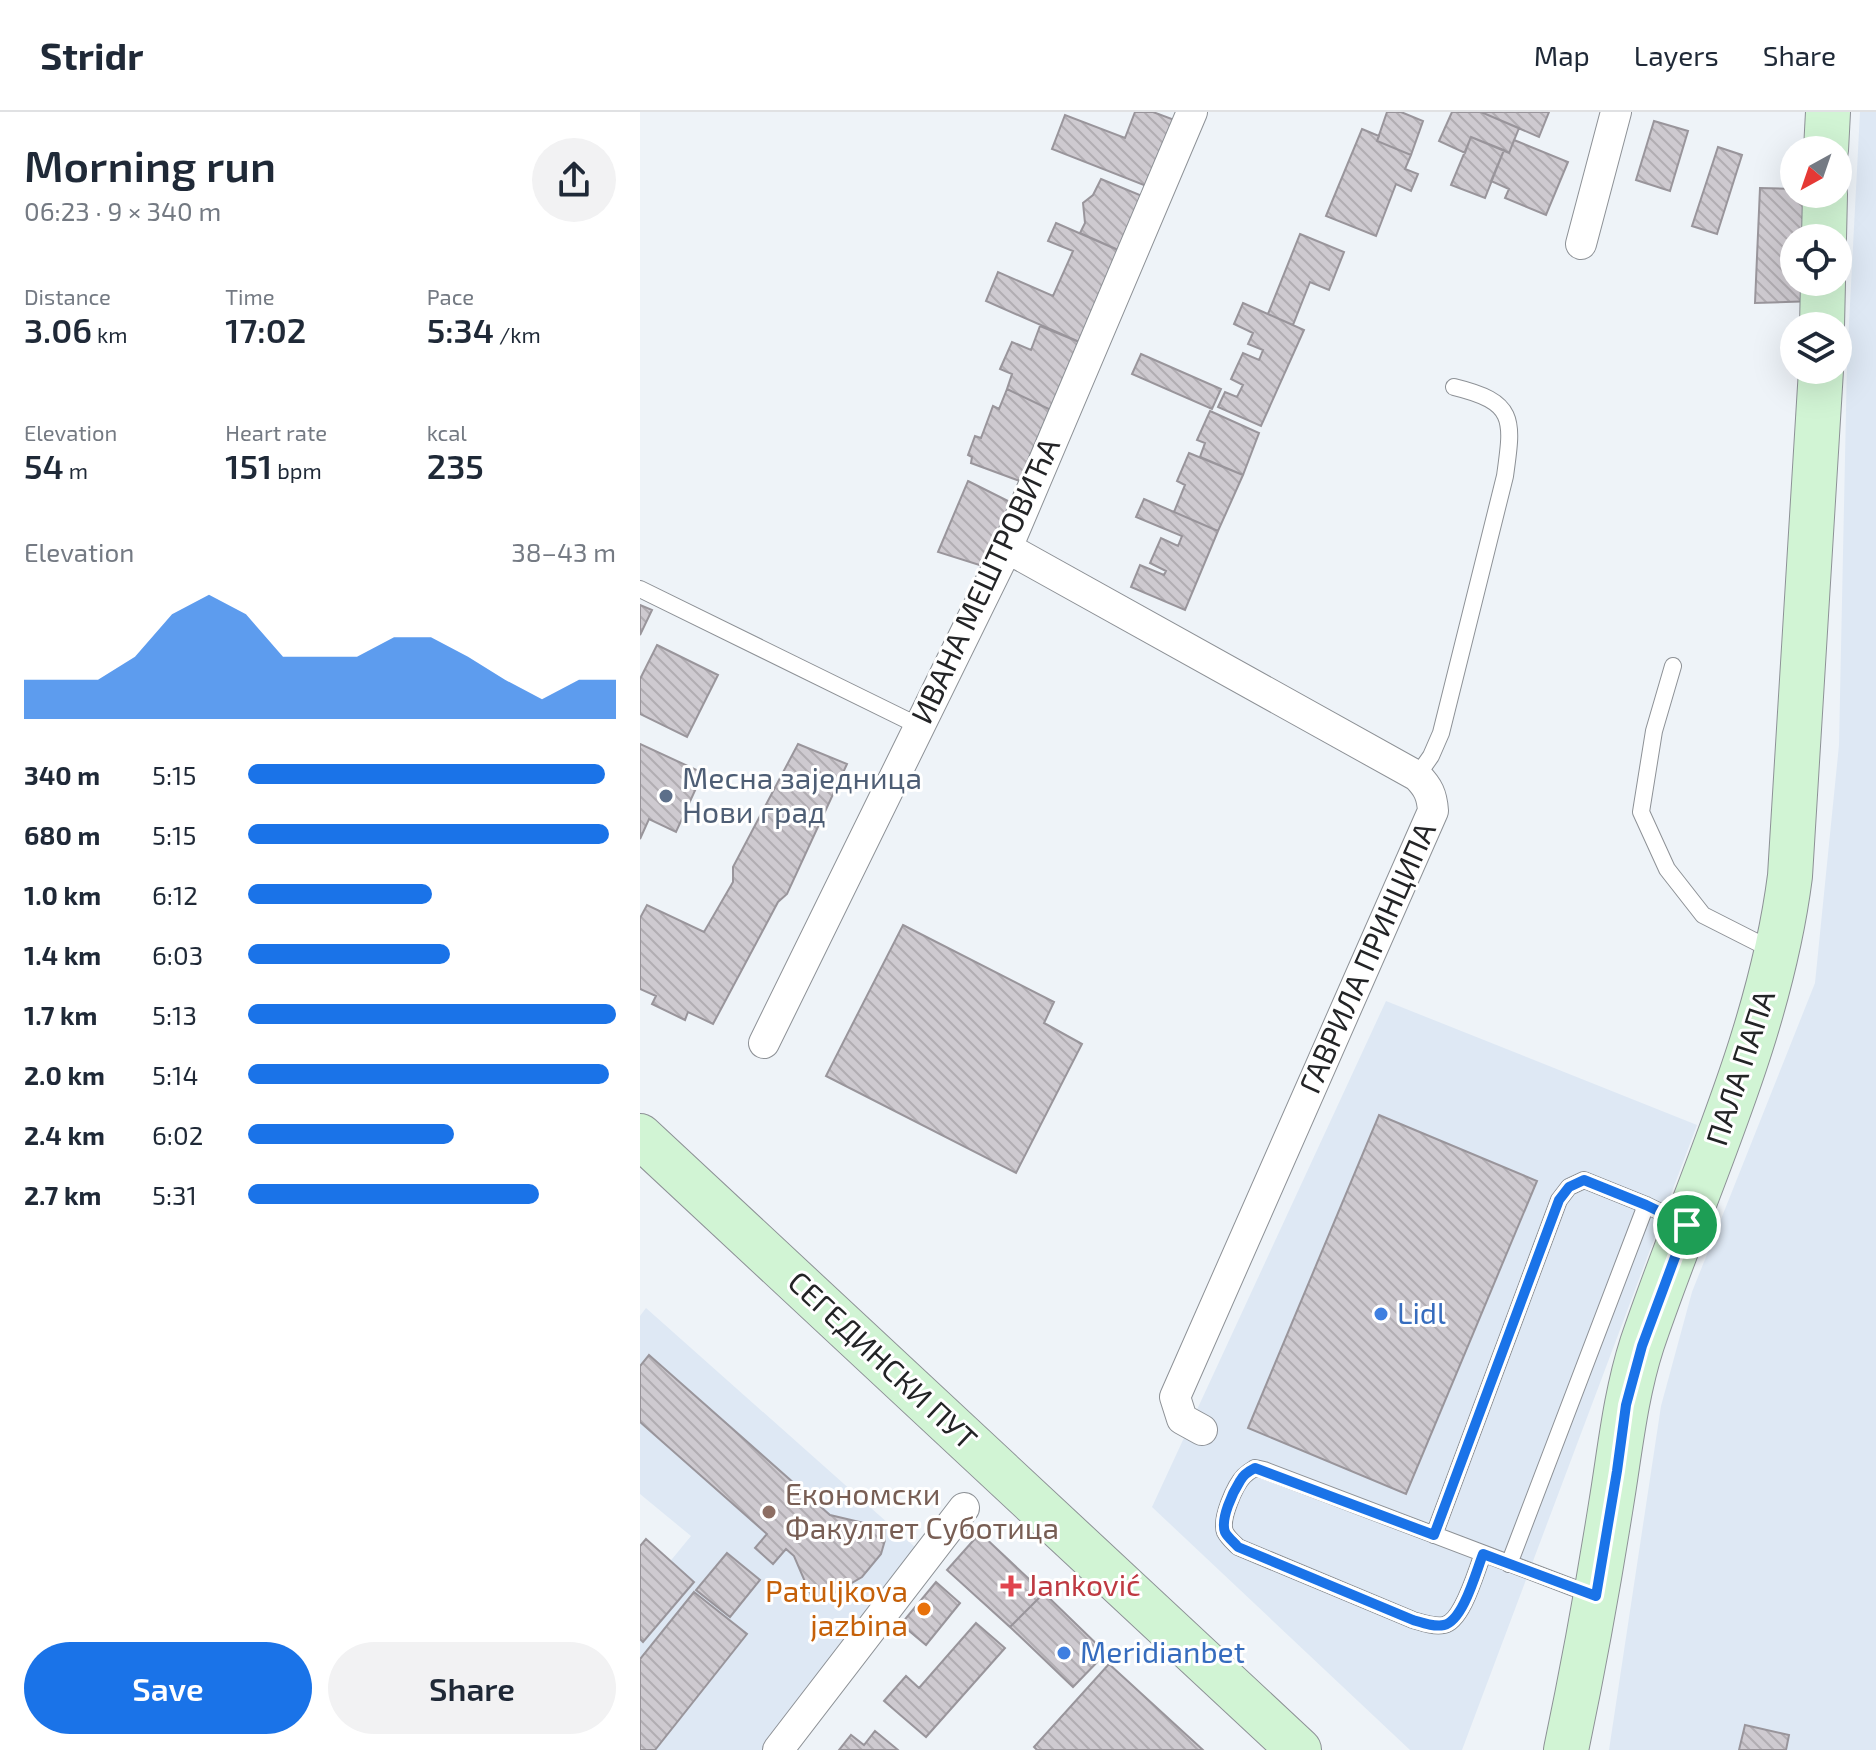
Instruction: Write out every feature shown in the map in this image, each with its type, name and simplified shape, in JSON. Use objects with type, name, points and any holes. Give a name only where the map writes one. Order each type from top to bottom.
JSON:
[{"type":"street","name":"ИВАНА МЕШТРОВИЋА","points":[[764,1043],[1007,548],[1192,112]]},
{"type":"street","points":[[1581,244],[1616,112]]},
{"type":"street","points":[[1827,136],[1828,112]]},
{"type":"street","name":"ПАЛА ПАПА","points":[[1566,1750],[1596,1596],[1626,1405],[1642,1346],[1751,1048],[1784,922],[1790,876],[1820,384]]},
{"type":"street","name":"ГАВРИЛА ПРИНЦИПА","points":[[1007,548],[1417,776],[1432,797],[1433,811],[1175,1397],[1182,1419],[1202,1430]]},
{"type":"street","name":"СЕГЕДИНСКИ ПУТ","points":[[640,1136],[1299,1750]]},
{"type":"street","points":[[778,1750],[964,1508]]},
{"type":"lane","points":[[1417,776],[1431,756],[1441,733],[1505,476],[1511,434],[1503,408],[1482,394],[1454,387]]},
{"type":"lane","points":[[640,589],[919,726]]},
{"type":"lane","points":[[1673,666],[1654,731],[1641,812],[1667,869],[1703,915],[1777,952]]},
{"type":"lane","points":[[1434,1535],[1559,1200],[1569,1187],[1584,1180],[1687,1225]]},
{"type":"lane","points":[[1509,1564],[1646,1205]]},
{"type":"lane","points":[[1483,1554],[1457,1617],[1447,1625],[1430,1625],[1238,1547],[1226,1535],[1224,1526],[1226,1512],[1240,1480],[1255,1468],[1596,1596]]},
{"type":"shaded area","points":[[1860,112],[1876,112],[1876,1750],[1609,1750],[1661,1406],[1692,1292],[1815,983],[1839,745],[1847,384],[1852,384],[1850,312]]},
{"type":"shaded area","points":[[1386,1001],[1697,1125],[1462,1750],[1410,1750],[1152,1507]]},
{"type":"shaded area","name":"Економски Факултет Суботица","points":[[646,1308],[916,1548],[763,1750],[640,1750],[640,1598],[691,1536],[640,1494],[640,1316]]},
{"type":"building","points":[[1135,112],[1153,112],[1180,122],[1154,189],[1052,149],[1065,115],[1125,138]]},
{"type":"building","points":[[1387,112],[1401,112],[1423,121],[1411,155],[1377,141]]},
{"type":"building","points":[[1452,112],[1481,112],[1519,128],[1509,153],[1471,137],[1465,153],[1439,141]]},
{"type":"building","points":[[1481,112],[1549,112],[1539,137]]},
{"type":"building","points":[[1654,121],[1688,131],[1670,191],[1636,180]]},
{"type":"building","points":[[1362,129],[1379,136],[1377,141],[1411,155],[1405,169],[1418,174],[1411,191],[1396,184],[1376,236],[1326,216]]},
{"type":"building","points":[[1471,137],[1504,150],[1485,198],[1451,185]]},
{"type":"building","points":[[1514,140],[1568,162],[1546,215],[1505,198],[1509,189],[1491,181],[1504,150],[1509,153]]},
{"type":"building","points":[[1718,147],[1742,155],[1717,234],[1692,226]]},
{"type":"building","points":[[1101,179],[1147,198],[1125,253],[1080,233],[1085,223],[1083,203],[1093,195]]},
{"type":"building","points":[[1760,188],[1780,189],[1780,208],[1817,208],[1816,224],[1780,224],[1780,296],[1815,296],[1815,301],[1755,303]]},
{"type":"building","points":[[1056,223],[1125,253],[1084,344],[986,301],[998,272],[1053,296],[1073,251],[1048,241]]},
{"type":"building","points":[[1300,234],[1344,252],[1329,290],[1310,282],[1293,325],[1268,314]]},
{"type":"building","points":[[1243,303],[1304,330],[1261,426],[1218,407],[1225,392],[1237,397],[1243,385],[1231,379],[1243,353],[1259,360],[1263,350],[1248,344],[1253,333],[1234,324]]},
{"type":"building","points":[[1040,326],[1084,344],[1055,412],[1007,389],[1012,374],[1000,369],[1012,342],[1031,350]]},
{"type":"building","points":[[1141,354],[1221,389],[1212,409],[1132,374]]},
{"type":"building","points":[[1007,389],[1055,412],[1025,483],[971,463],[972,457],[968,455],[975,436],[981,438],[993,406],[999,409]]},
{"type":"building","points":[[1210,411],[1259,433],[1243,475],[1200,457],[1205,443],[1197,440]]},
{"type":"building","points":[[1189,453],[1243,475],[1218,531],[1174,512],[1185,485],[1177,481]]},
{"type":"building","points":[[968,481],[1016,505],[989,568],[938,552]]},
{"type":"building","points":[[1144,499],[1218,531],[1185,610],[1131,587],[1140,565],[1164,575],[1166,571],[1150,563],[1161,538],[1178,546],[1182,536],[1136,517]]},
{"type":"building","points":[[640,605],[652,610],[640,635]]},
{"type":"building","points":[[657,645],[718,675],[687,737],[640,714],[640,679]]},
{"type":"building","name":"Месна заједница Нови град","points":[[640,744],[703,773],[676,832],[649,819],[640,839]]},
{"type":"building","points":[[798,744],[847,764],[787,894],[778,902],[713,1024],[688,1012],[685,1020],[652,1004],[656,996],[640,989],[640,918],[647,905],[704,932],[733,882],[733,867]]},
{"type":"building","points":[[903,925],[1054,1002],[1044,1023],[1082,1044],[1016,1173],[826,1076]]},
{"type":"building","points":[[1379,1115],[1537,1181],[1406,1494],[1248,1428]]},
{"type":"building","points":[[649,1355],[830,1515],[885,1528],[881,1554],[862,1577],[836,1592],[812,1598],[794,1556],[786,1549],[773,1564],[755,1548],[767,1534],[640,1422],[640,1366]]},
{"type":"building","points":[[980,1533],[1044,1593],[1010,1627],[947,1570]]},
{"type":"building","points":[[646,1539],[694,1582],[643,1642],[640,1639],[640,1546]]},
{"type":"building","points":[[727,1553],[760,1580],[730,1617],[696,1590]]},
{"type":"building","points":[[936,1582],[960,1603],[926,1645],[901,1624]]},
{"type":"building","points":[[694,1592],[747,1634],[655,1750],[640,1750],[640,1659]]},
{"type":"building","points":[[1044,1593],[1106,1653],[1073,1687],[1010,1627]]},
{"type":"building","points":[[976,1623],[1005,1648],[926,1737],[884,1701],[906,1676],[919,1688]]},
{"type":"building","points":[[1109,1664],[1203,1750],[1037,1750],[1034,1747]]},
{"type":"building","points":[[1745,1725],[1789,1735],[1786,1750],[1739,1750]]},
{"type":"building","points":[[875,1731],[898,1750],[839,1750],[851,1735],[864,1745]]},
{"type":"place","name":"Месна заједница Нови град","points":[[666,796]]},
{"type":"place","name":"Lidl","points":[[1381,1314]]},
{"type":"place","name":"Економски Факултет Суботица","points":[[769,1512]]},
{"type":"place","name":"Janković","points":[[1011,1586]]},
{"type":"place","name":"Patuljkova jazbina","points":[[924,1609]]},
{"type":"place","name":"Meridianbet","points":[[1064,1653]]},
{"type":"route","points":[[1584,1180],[1687,1225],[1642,1346],[1626,1405],[1596,1596],[1483,1554],[1457,1617],[1447,1625],[1430,1625],[1238,1547],[1226,1535],[1226,1512],[1240,1480],[1255,1468],[1434,1535],[1559,1200],[1569,1187],[1584,1180]]}]
